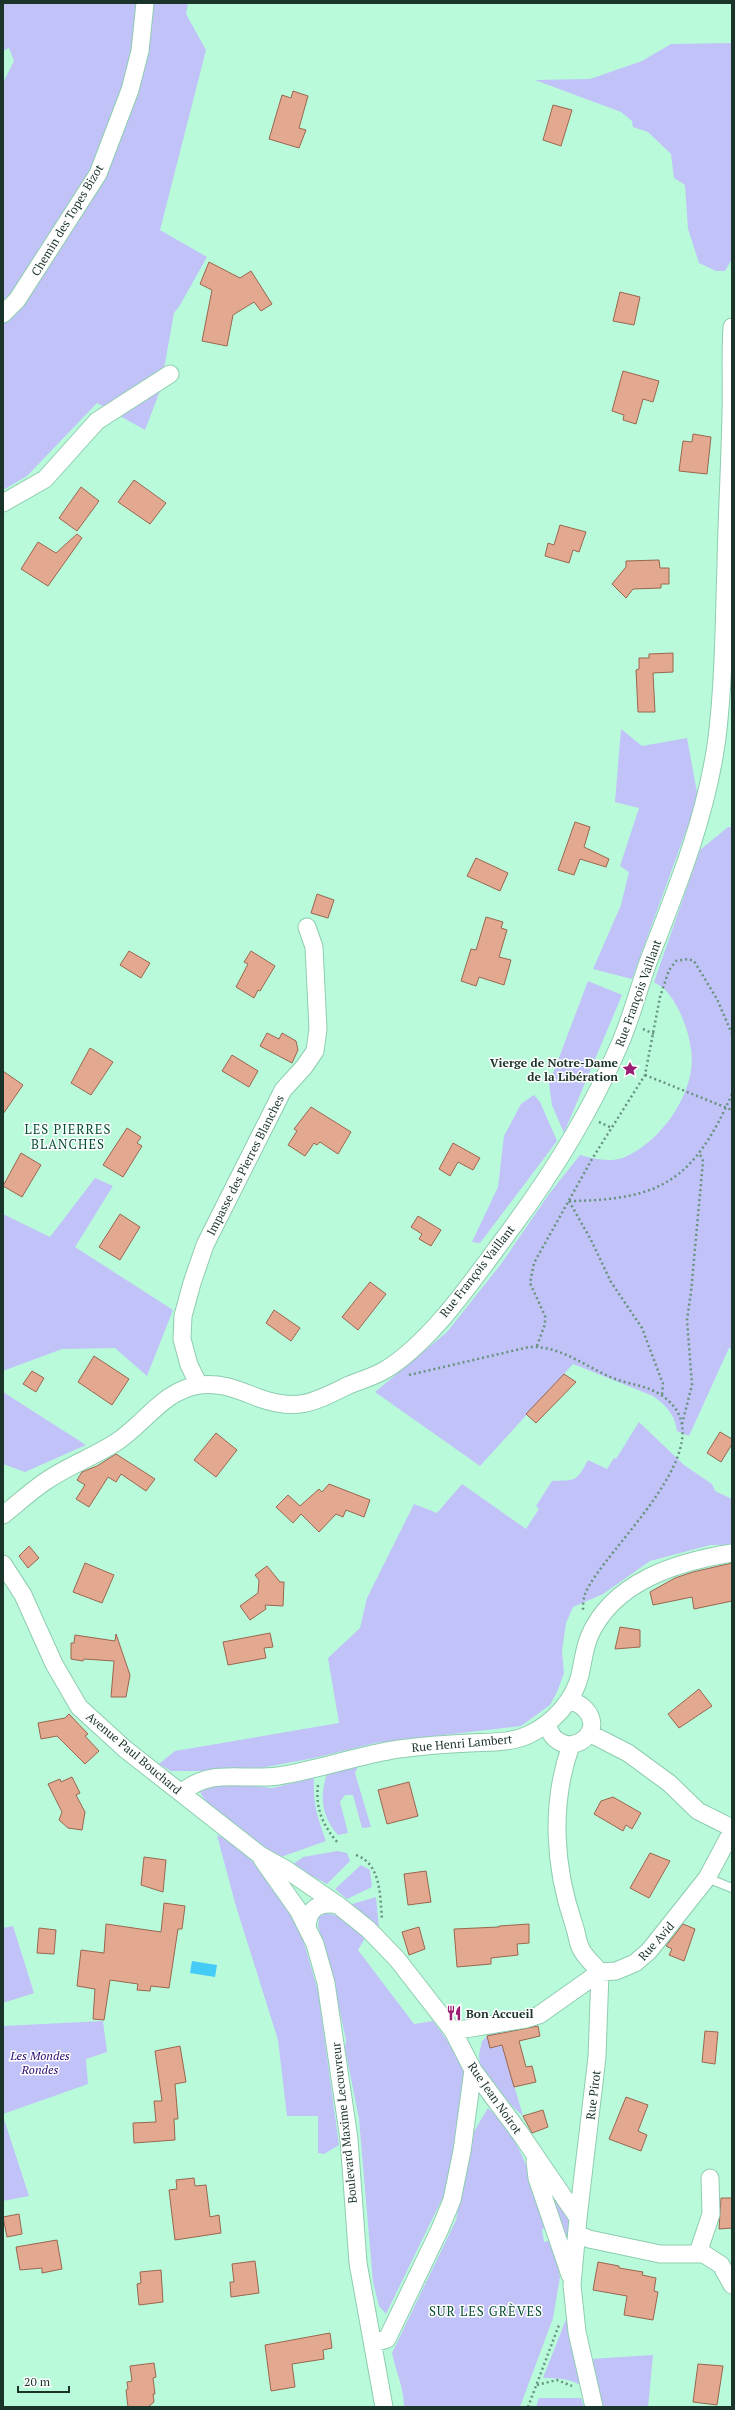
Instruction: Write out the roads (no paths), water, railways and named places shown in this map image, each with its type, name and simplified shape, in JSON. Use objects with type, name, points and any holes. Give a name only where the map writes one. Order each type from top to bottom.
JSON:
[{"type":"street","name":"Chemin des Topes Bizot","points":[[3,314],[17,300],[98,174],[130,90],[140,51],[145,3]]},
{"type":"street","name":"Rue François Vaillant","points":[[3,1515],[46,1481],[114,1444],[131,1431],[166,1398],[188,1388],[200,1385],[232,1387],[272,1402],[302,1405],[326,1398],[381,1372],[408,1353],[455,1301],[550,1177],[568,1148],[586,1116],[621,1041],[643,976],[693,842],[714,752],[722,674],[730,476],[730,354],[732,327]]},
{"type":"street","points":[[3,503],[44,479],[97,421],[170,374]]},
{"type":"street","name":"Impasse des Pierres Blanches","points":[[200,1385],[189,1365],[182,1339],[183,1316],[205,1245],[283,1090],[304,1067],[315,1051],[318,1029],[314,947],[307,927]]},
{"type":"street","name":"Rue Henri Lambert","points":[[180,1793],[193,1783],[208,1778],[277,1776],[399,1749],[515,1739],[527,1735],[548,1723],[569,1700],[580,1675],[589,1637],[595,1625],[611,1604],[632,1587],[682,1564],[732,1553]]},
{"type":"street","name":"Avenue Paul Bouchard","points":[[3,1564],[23,1595],[54,1664],[79,1707],[120,1745],[260,1855]]},
{"type":"street","points":[[548,1723],[551,1735],[556,1740],[571,1745],[578,1743],[589,1733],[592,1726],[590,1713],[579,1703],[569,1700]]},
{"type":"street","points":[[589,1733],[628,1752],[669,1783],[698,1811],[732,1828]]},
{"type":"street","points":[[571,1745],[562,1777],[559,1802],[557,1827],[560,1869],[578,1943],[585,1955],[600,1972]]},
{"type":"street","name":"Rue Avid","points":[[452,2031],[539,2015],[600,1972],[626,1968],[643,1958],[707,1878],[732,1831]]},
{"type":"street","name":"Rue Jean Noirot","points":[[260,1855],[287,1870],[338,1905],[391,1953],[452,2031],[473,2070],[520,2133],[577,2226]]},
{"type":"street","name":"Boulevard Maxime Lecouvreur","points":[[260,1855],[298,1910],[315,1944],[326,1983],[349,2139],[358,2263],[384,2407]]},
{"type":"street","points":[[306,1927],[310,1914],[318,1906],[328,1903],[338,1905]]},
{"type":"street","name":"Rue Pirot","points":[[572,2285],[577,2226],[598,2057],[600,1972]]},
{"type":"street","points":[[373,2343],[387,2339],[440,2229],[452,2200],[462,2151],[473,2070]]},
{"type":"street","points":[[534,2156],[536,2178],[565,2258],[572,2285],[578,2338],[593,2404]]},
{"type":"street","points":[[698,2253],[711,2214],[710,2178]]},
{"type":"street","points":[[577,2226],[590,2239],[660,2254],[698,2253],[716,2260],[732,2285]]},
{"type":"lane","points":[[707,1878],[732,1888]]},
{"type":"place","name":"Vierge de Notre-Dame de la Libération","points":[[630,1069]]},
{"type":"place","name":"Bon Accueil","points":[[454,2013]]},
{"type":"district","name":"LES PIERRES BLANCHES","points":[[68,1136]]},
{"type":"district","name":"SUR LES GRÈVES","points":[[486,2311]]},
{"type":"park label","name":"Les Mondes Rondes","points":[[40,2062]]}]
